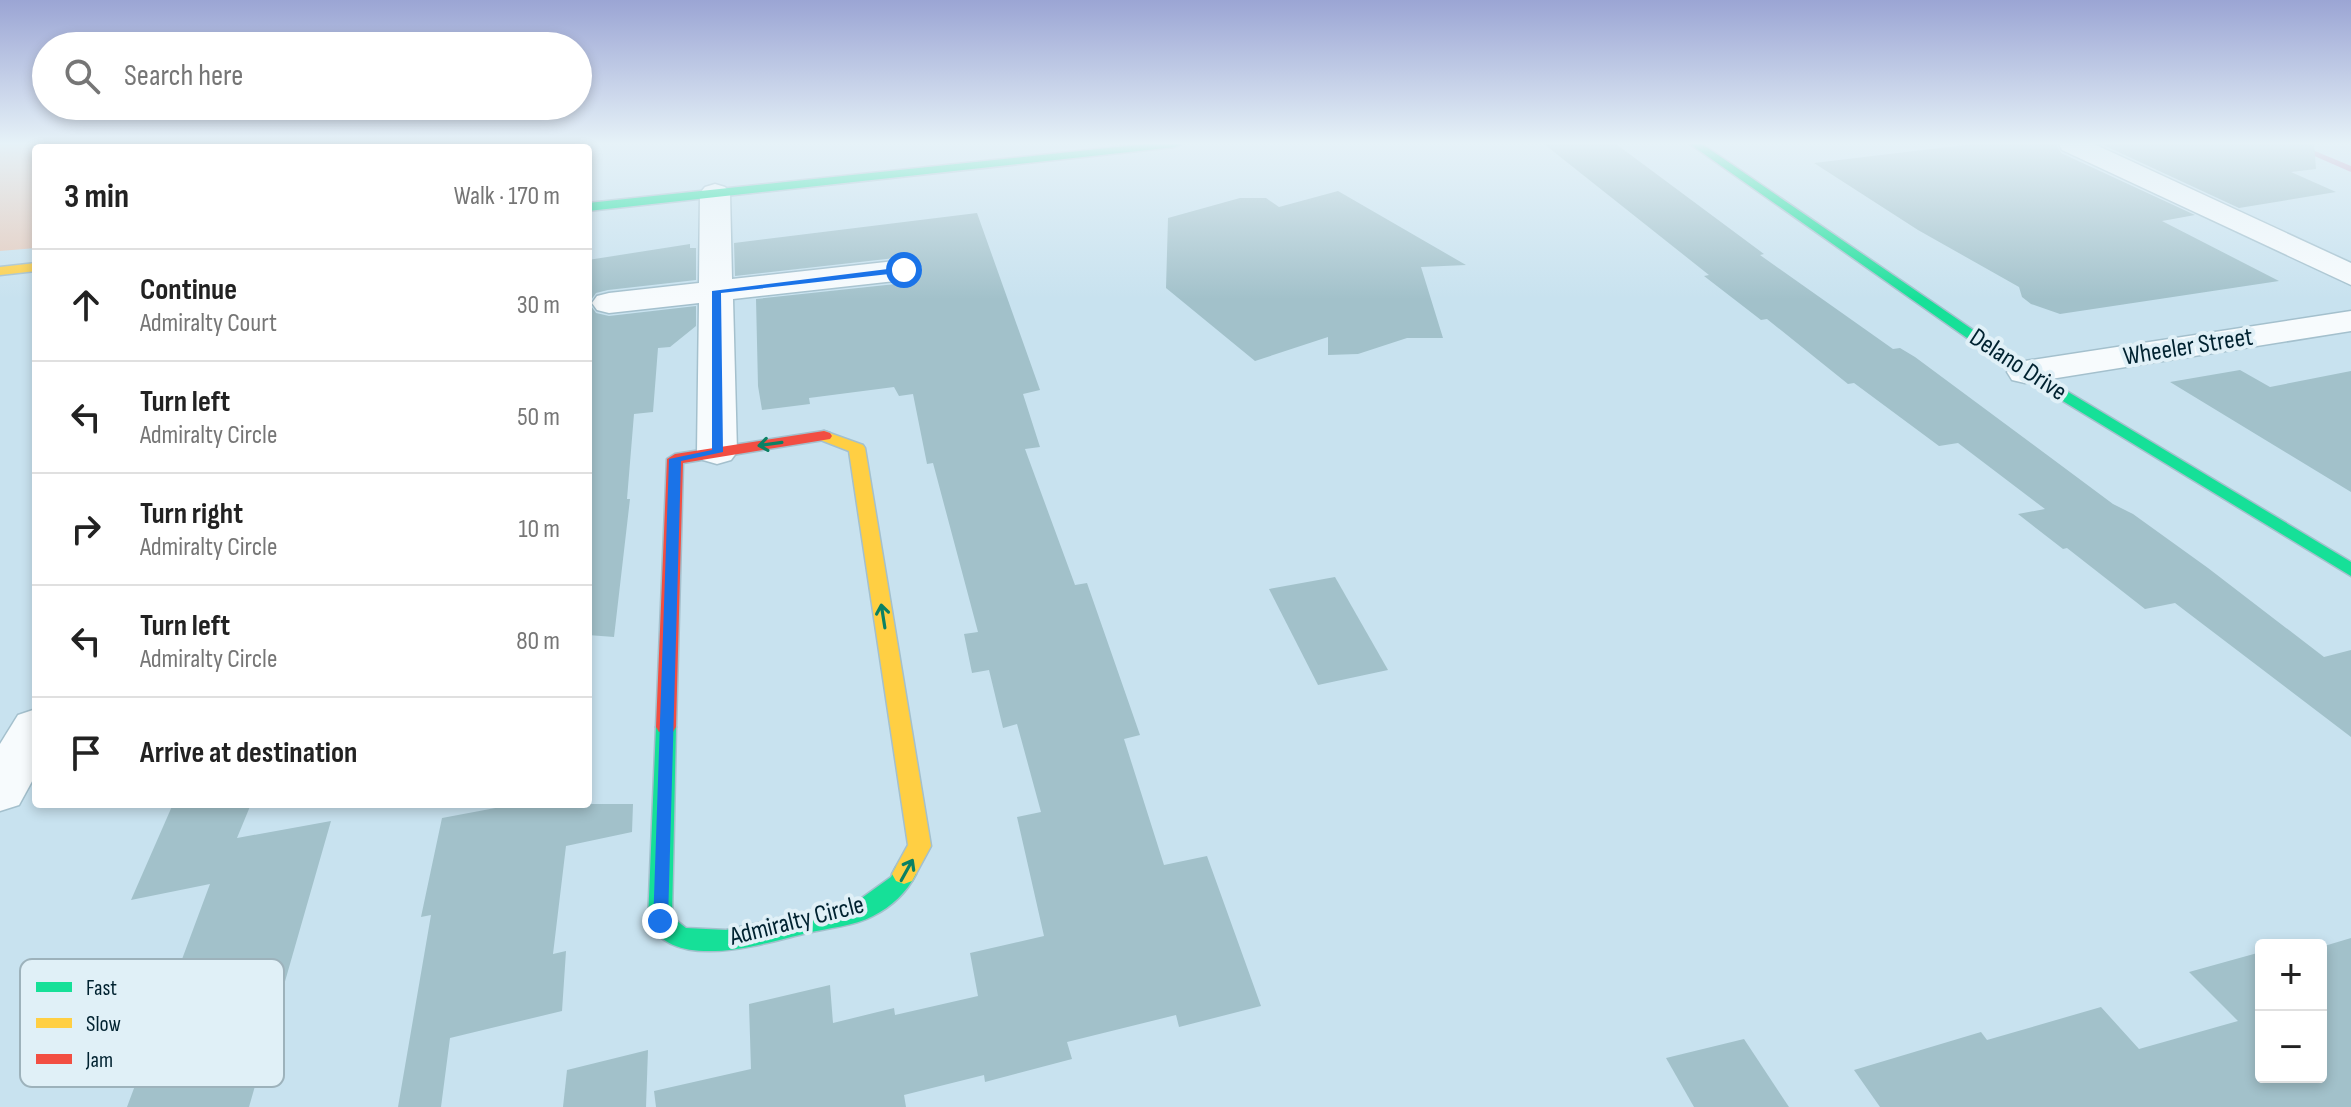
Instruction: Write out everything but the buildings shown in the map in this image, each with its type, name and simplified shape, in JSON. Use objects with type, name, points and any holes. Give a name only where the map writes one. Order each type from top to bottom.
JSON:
[{"type":"street","points":[[592,207],[691,196]]},
{"type":"street","points":[[715,196],[717,452]]},
{"type":"street","name":"Delano Drive","points":[[1770,196],[2025,372],[2351,570]]},
{"type":"street","points":[[2182,196],[2351,275]]},
{"type":"street","points":[[0,271],[32,267]]},
{"type":"street","points":[[609,303],[904,270]]},
{"type":"street","name":"Wheeler Street","points":[[2025,372],[2351,321]]},
{"type":"street","name":"Admiralty Circle","points":[[824,436],[857,448],[920,846],[899,884],[865,909],[726,941],[681,938],[660,921],[675,459],[717,452],[824,436]]},
{"type":"street","points":[[0,790],[32,735]]},
{"type":"shaded area","points":[[0,196],[32,196],[32,248],[0,251]]},
{"type":"traffic: fast","points":[[592,207],[694,196]]},
{"type":"traffic: fast","points":[[1770,196],[2025,372],[2351,570]]},
{"type":"traffic: fast","points":[[666,727],[660,921],[681,938],[726,941],[865,909],[899,884],[904,874]]},
{"type":"traffic: slow","points":[[0,271],[32,267]]},
{"type":"traffic: slow","points":[[824,436],[857,448],[920,846],[904,874]]},
{"type":"traffic: jam","points":[[666,727],[675,459],[824,436]]},
{"type":"route","points":[[660,921],[675,459],[717,452],[716,291],[904,270]]}]
